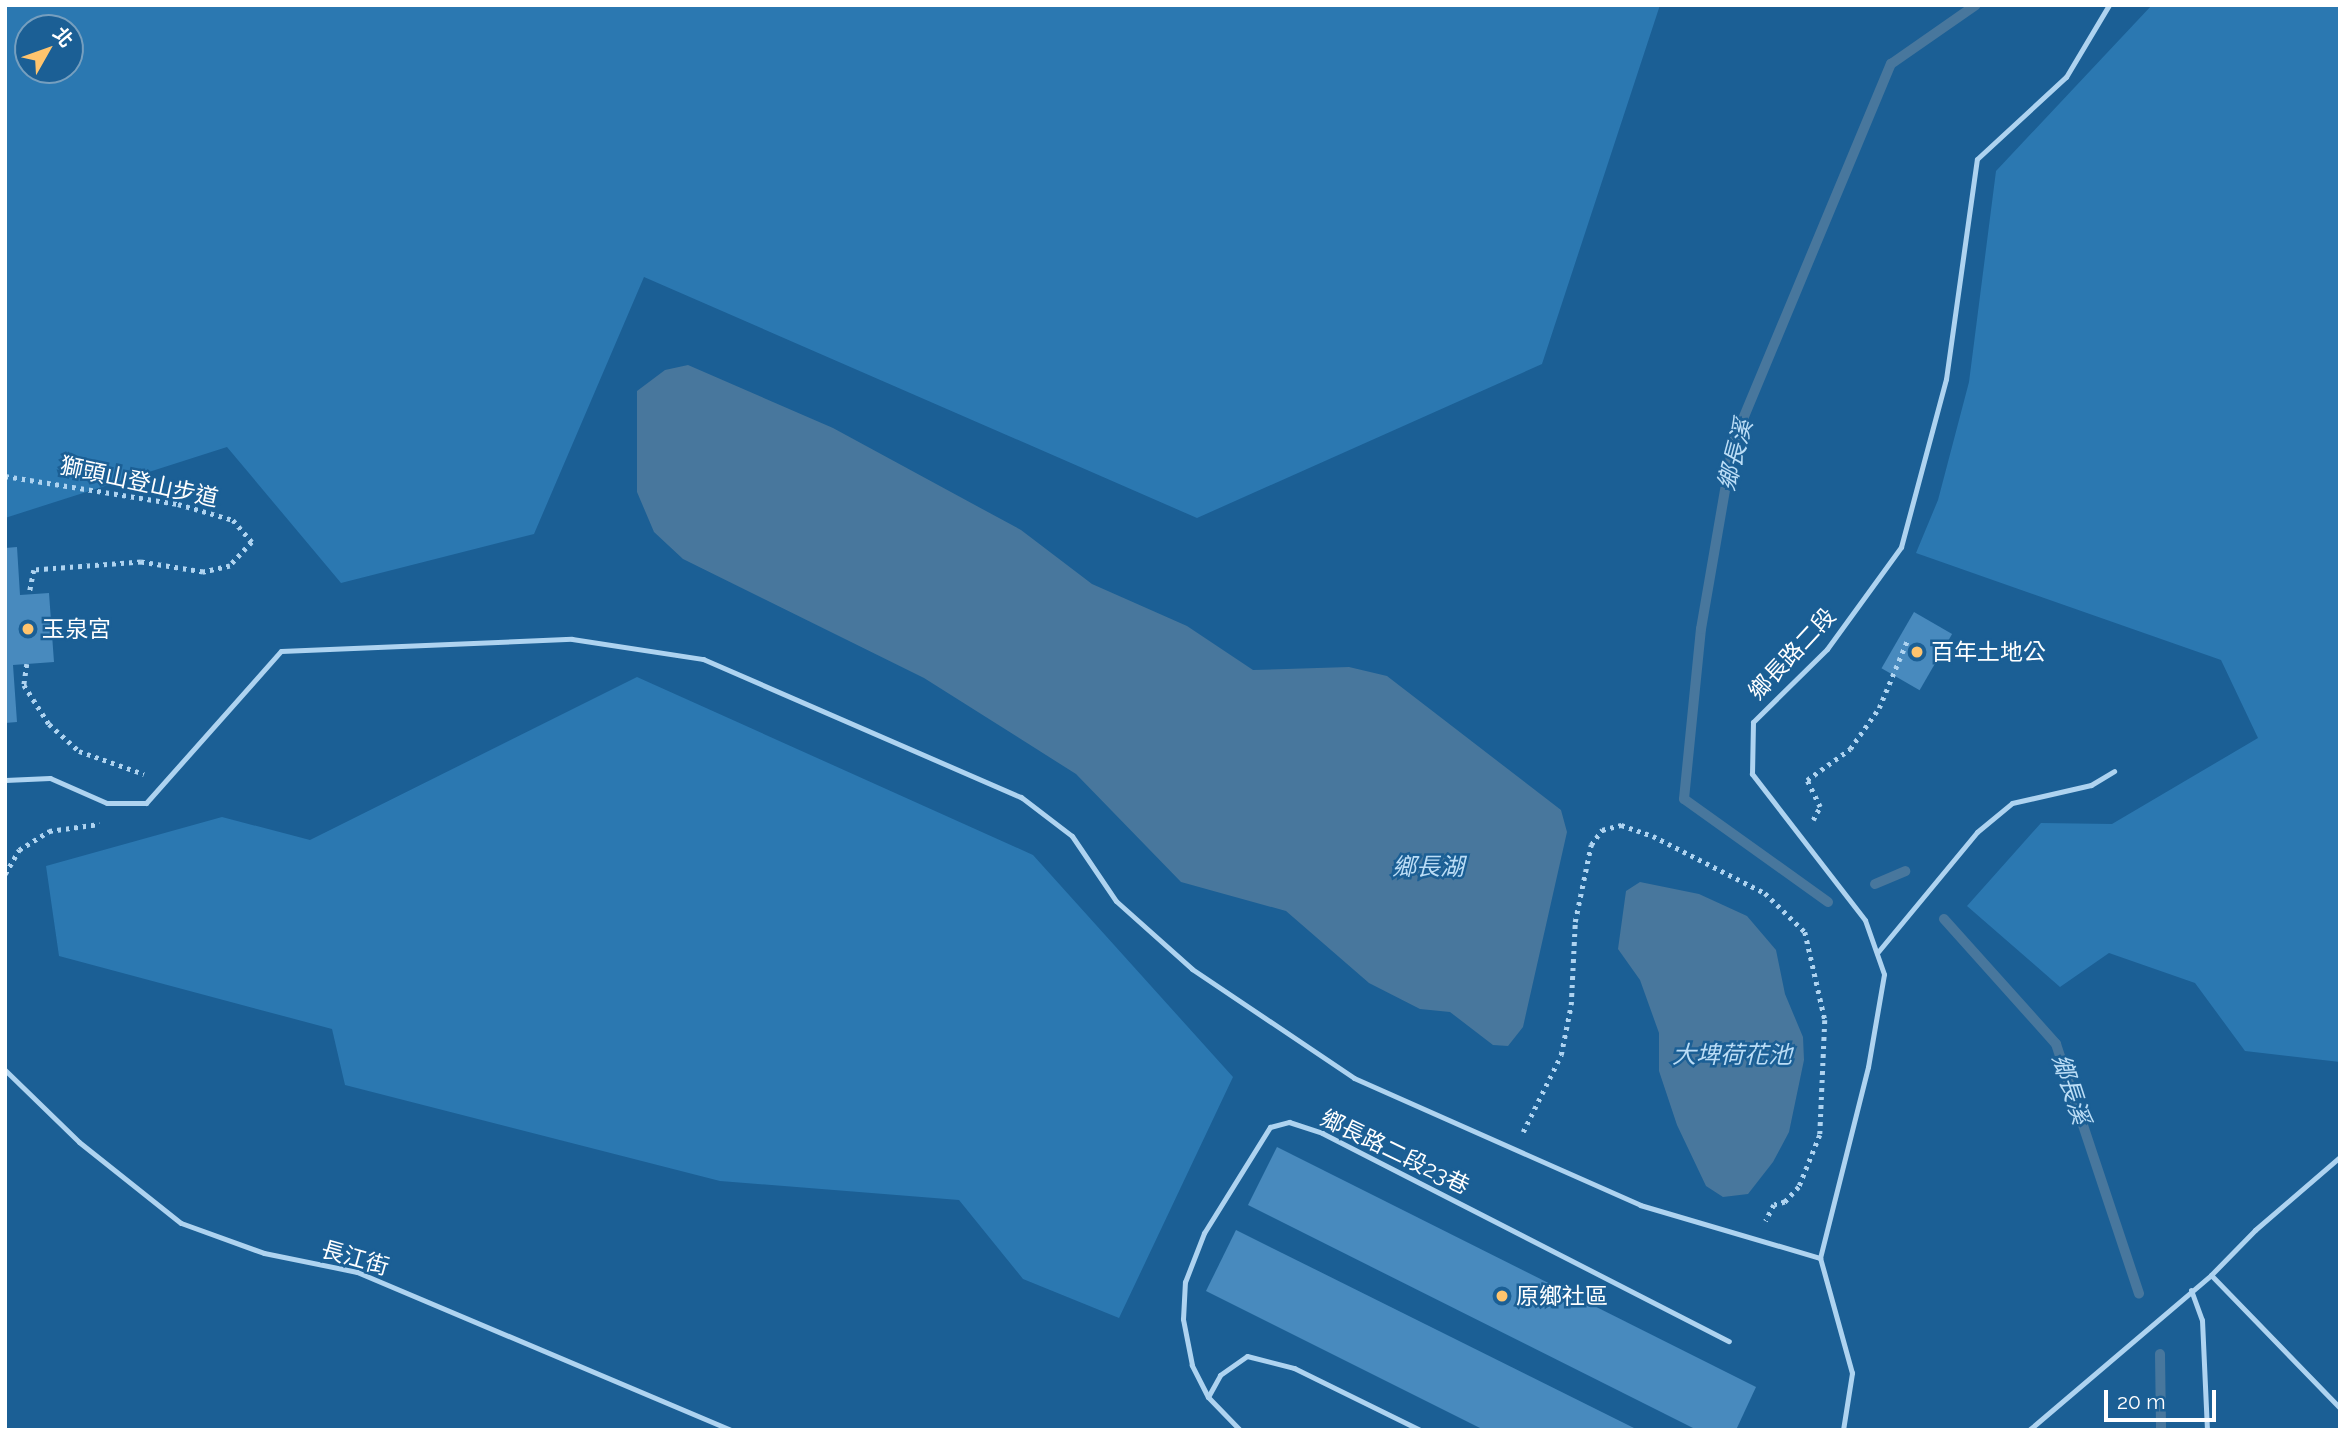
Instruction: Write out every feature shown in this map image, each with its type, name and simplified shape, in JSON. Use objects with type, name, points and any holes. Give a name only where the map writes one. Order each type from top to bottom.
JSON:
[{"type":"lane","name":"鄉長路二段","points":[[1843,1430],[1852,1373],[1820,1258],[1868,1067],[1884,974],[1865,920],[1752,774],[1753,722],[1827,649],[1900,547],[1946,379],[1977,159],[2066,77],[2109,5]]},
{"type":"lane","points":[[5,780],[50,778],[107,803],[146,803],[281,651],[572,639],[703,659],[1021,797],[1072,836],[1116,901],[1192,969],[1354,1078],[1640,1205],[1820,1258]]},
{"type":"lane","points":[[1877,953],[1977,832],[2012,803],[2091,785],[2114,771]]},
{"type":"lane","name":"長江街","points":[[5,1070],[79,1142],[181,1223],[264,1253],[357,1272],[731,1430]]},
{"type":"lane","name":"鄉長路二段23巷","points":[[1240,1430],[1208,1397],[1192,1365],[1183,1319],[1185,1282],[1204,1233],[1270,1127],[1289,1122],[1322,1133],[1729,1341]]},
{"type":"lane","points":[[2029,1430],[2211,1275],[2255,1230],[2340,1157]]},
{"type":"lane","points":[[2211,1275],[2340,1408]]},
{"type":"lane","points":[[2191,1290],[2202,1320],[2207,1430]]},
{"type":"lane","points":[[1208,1397],[1220,1375],[1247,1356],[1294,1368],[1420,1430]]},
{"type":"path","name":"獅頭山登山步道","points":[[5,476],[178,504],[233,520],[252,542],[230,566],[203,572],[141,562],[33,570],[29,594]]},
{"type":"path","points":[[1802,839],[1820,807],[1807,780],[1850,749],[1879,708],[1907,642]]},
{"type":"path","points":[[27,664],[23,685],[49,724],[79,751],[165,780]]},
{"type":"path","points":[[5,874],[19,850],[50,831],[104,822]]},
{"type":"path","points":[[1517,1149],[1535,1101],[1561,1055],[1571,1005],[1575,922],[1591,845],[1602,830],[1621,825],[1653,836],[1765,893],[1805,932],[1825,1020],[1819,1136],[1799,1187],[1785,1202],[1774,1205],[1758,1240]]},
{"type":"shaded area","points":[[5,5],[1660,5],[1542,364],[1197,518],[644,277],[534,534],[341,583],[227,447],[5,518]]},
{"type":"shaded area","points":[[2152,5],[2340,5],[2340,1062],[2245,1051],[2195,983],[2109,953],[2060,987],[1967,906],[2041,823],[2112,824],[2258,738],[2221,660],[1916,553],[1938,500],[1969,382],[1996,171]]},
{"type":"shaded area","points":[[637,677],[1033,855],[1233,1077],[1119,1318],[1023,1279],[959,1200],[720,1181],[345,1085],[332,1029],[59,956],[46,866],[222,817],[310,840]]},
{"type":"water","name":"鄉長湖","points":[[688,365],[833,428],[1021,530],[1092,584],[1187,626],[1253,670],[1349,667],[1387,676],[1561,810],[1567,832],[1523,1027],[1508,1046],[1493,1045],[1450,1012],[1420,1009],[1369,983],[1286,911],[1181,882],[1076,774],[924,678],[683,559],[654,532],[637,492],[637,391],[665,370]]},
{"type":"water","name":"大埤荷花池","points":[[1640,882],[1699,894],[1747,916],[1776,950],[1785,994],[1803,1037],[1804,1060],[1789,1132],[1773,1162],[1748,1194],[1723,1197],[1706,1186],[1677,1125],[1659,1071],[1659,1033],[1640,980],[1618,949],[1626,891]]},
{"type":"building","name":"玉泉宮","points":[[17,547],[20,595],[49,593],[54,662],[13,665],[17,722],[5,723],[5,548]]},
{"type":"building","name":"百年土地公","points":[[1914,612],[1952,634],[1920,690],[1882,668]]},
{"type":"building","name":"原鄉社區","points":[[1277,1147],[1756,1387],[1736,1430],[1697,1430],[1248,1205]]},
{"type":"building","name":"原鄉社區","points":[[1236,1230],[1638,1430],[1484,1430],[1206,1291]]},
{"type":"waterway","name":"鄉長溪","points":[[1828,902],[1684,799],[1701,629],[1733,443],[1891,64],[1976,5]]},
{"type":"waterway","name":"鄉長溪","points":[[1875,884],[1905,871]]},
{"type":"waterway","name":"鄉長溪","points":[[1944,919],[2056,1044],[2139,1294]]},
{"type":"waterway","name":"鄉長溪","points":[[2160,1354],[2161,1430]]},
{"type":"place","name":"玉泉宮","points":[[28,629]]},
{"type":"place","name":"百年土地公","points":[[1917,652]]},
{"type":"place","name":"原鄉社區","points":[[1502,1296]]}]
